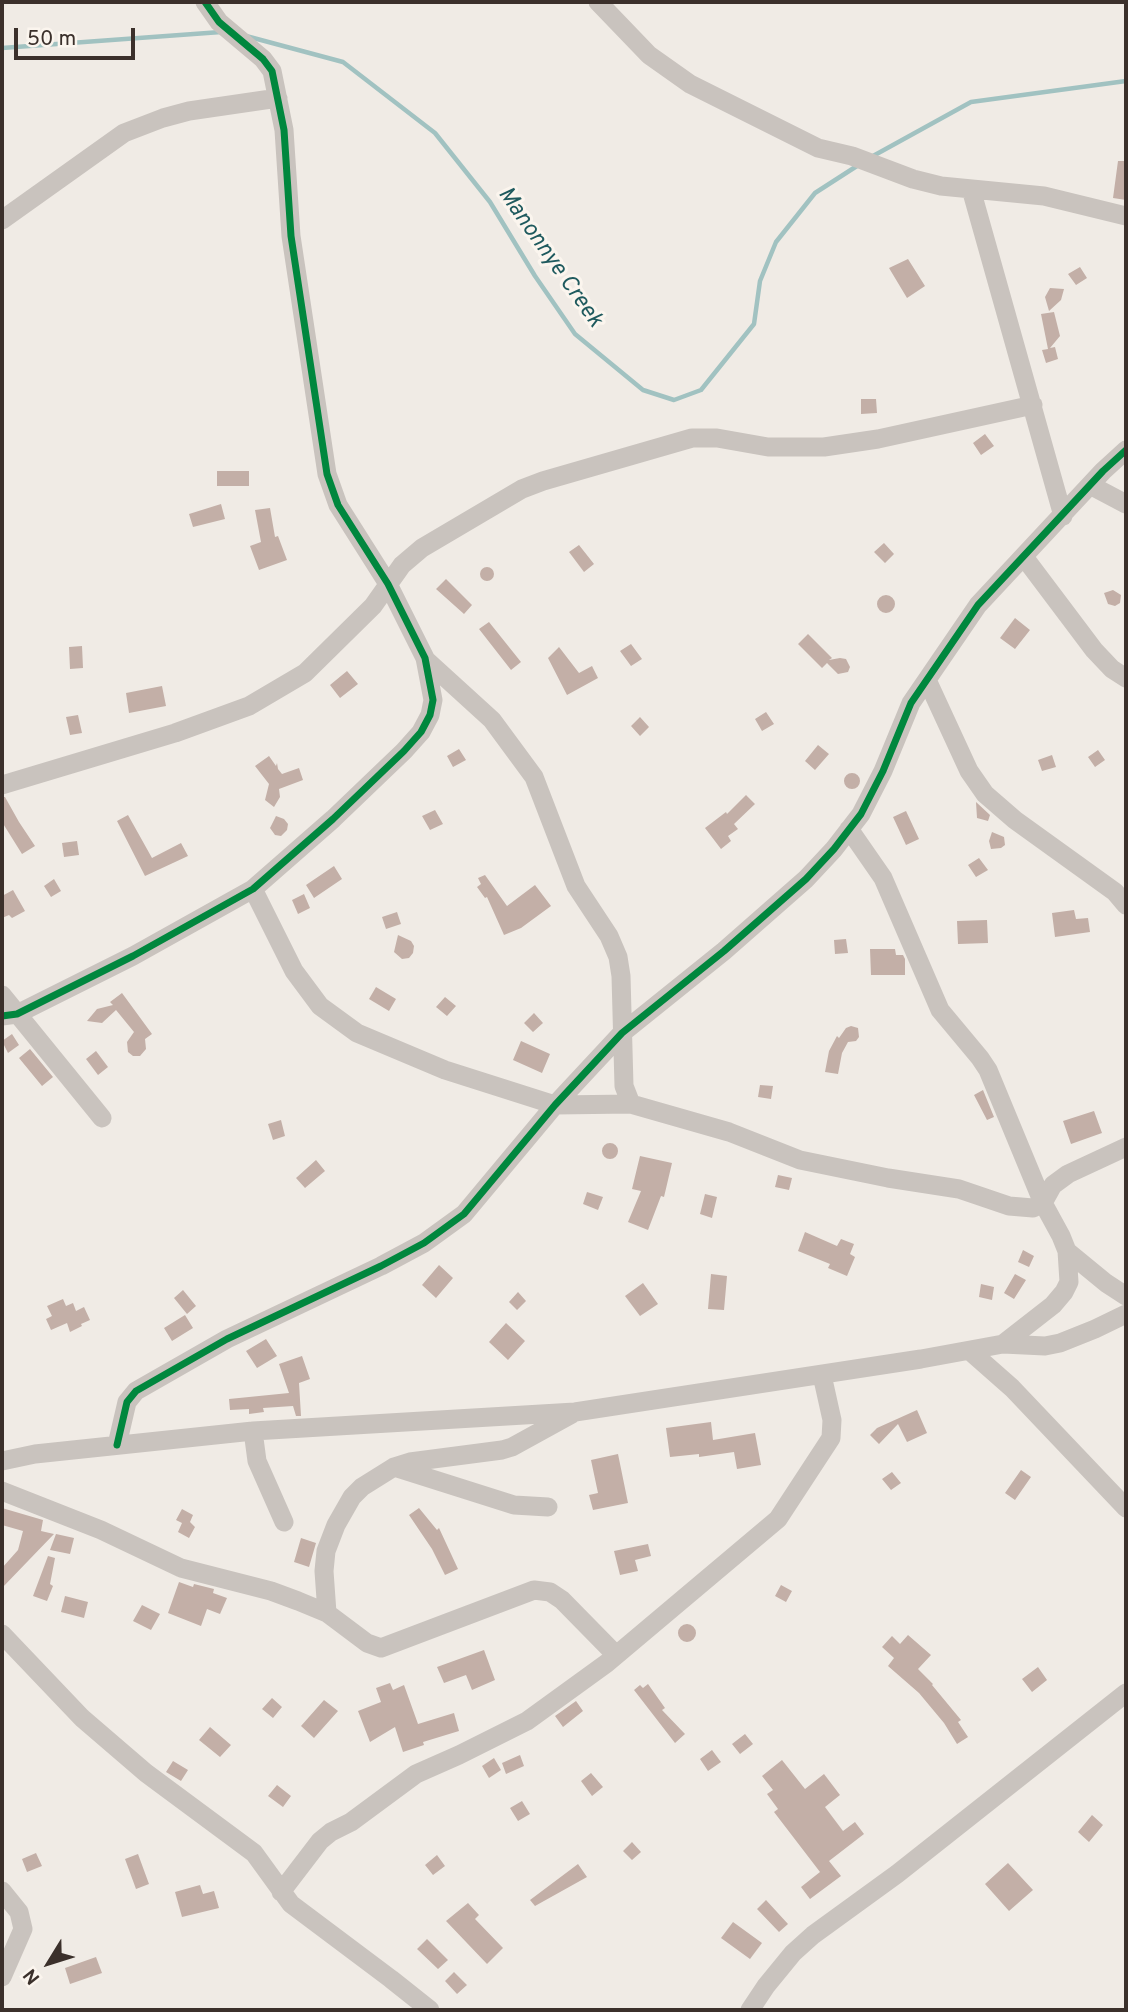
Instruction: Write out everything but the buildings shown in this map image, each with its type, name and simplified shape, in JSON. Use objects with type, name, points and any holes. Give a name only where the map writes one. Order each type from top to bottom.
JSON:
[{"type":"street","points":[[10,1015],[133,956],[253,889],[333,819],[404,751],[421,732],[430,715],[433,700],[425,658],[388,584],[338,505],[327,474],[292,236],[284,130],[272,71],[219,22],[205,2]]},
{"type":"street","points":[[598,2],[649,55],[690,84],[818,148],[852,156],[913,179],[971,189],[1044,196],[1126,216]]},
{"type":"street","points":[[2,220],[124,133],[189,111],[278,98]]},
{"type":"street","points":[[971,189],[1063,516]]},
{"type":"street","points":[[2,785],[174,733],[249,706],[305,673],[365,614],[402,565],[422,548],[522,489],[692,438],[717,438],[768,447],[824,447],[878,439],[1032,405]]},
{"type":"street","points":[[117,1446],[127,1402],[136,1391],[227,1339],[332,1291],[424,1243],[464,1214],[555,1105],[622,1033],[724,951],[806,879],[861,814],[883,772],[911,703],[978,605],[1126,450]]},
{"type":"street","points":[[1090,485],[1126,504]]},
{"type":"street","points":[[1024,557],[1094,650],[1124,673]]},
{"type":"street","points":[[425,658],[492,720],[534,776],[576,886],[609,936],[618,957],[621,976],[624,1086],[631,1104]]},
{"type":"street","points":[[927,680],[969,771],[985,794],[1015,820],[1115,892],[1126,905]]},
{"type":"street","points":[[849,829],[883,878],[940,1010],[988,1070],[1042,1203],[1062,1236],[1067,1251],[1069,1282],[1064,1292],[1053,1305],[1003,1344]]},
{"type":"street","points":[[253,889],[294,971],[320,1006],[357,1034],[445,1070],[555,1105],[631,1104],[729,1132],[800,1160],[959,1189],[1009,1206],[1033,1208],[1042,1203],[1053,1185],[1068,1174],[1126,1147]]},
{"type":"street","points":[[2,995],[10,1015],[102,1118]]},
{"type":"street","points":[[1067,1251],[1126,1296]]},
{"type":"street","points":[[2,1461],[35,1454],[253,1431],[575,1412],[822,1375],[1003,1344],[1032,1347],[1060,1343],[1126,1314]]},
{"type":"street","points":[[970,1351],[1012,1388],[1126,1508]]},
{"type":"street","points":[[281,1892],[320,1841],[331,1832],[351,1822],[416,1774],[527,1721],[616,1655],[767,1529],[787,1508],[831,1438],[832,1420],[822,1375]]},
{"type":"street","points":[[327,1613],[324,1571],[326,1551],[336,1525],[352,1497],[362,1487],[394,1467],[410,1462],[502,1450],[526,1440],[575,1412]]},
{"type":"street","points":[[253,1431],[257,1461],[284,1522]]},
{"type":"street","points":[[394,1467],[514,1504],[548,1507]]},
{"type":"street","points":[[2,1491],[101,1530],[181,1568],[271,1591],[327,1613],[367,1643],[381,1648],[534,1590],[550,1592],[562,1600],[616,1655]]},
{"type":"street","points":[[2,1634],[82,1718],[146,1773],[254,1853],[291,1904],[429,2010]]},
{"type":"street","points":[[750,2010],[793,1953],[813,1935],[897,1874],[1126,1693]]},
{"type":"street","points":[[2,1891],[19,1912],[23,1928],[2,1977]]},
{"type":"waterway","name":"Manonnye Creek","points":[[2,48],[221,32]]},
{"type":"waterway","name":"Manonnye Creek","points":[[246,36],[343,62],[435,133],[490,202],[535,276],[575,334],[643,390],[674,400],[701,390],[754,324],[760,281],[776,242],[815,193],[860,164]]},
{"type":"waterway","name":"Manonnye Creek","points":[[873,156],[971,102],[1126,81]]},
{"type":"cycle path","points":[[2,1016],[17,1014],[133,956],[253,889],[333,819],[404,751],[421,732],[430,715],[433,700],[425,658],[388,584],[338,505],[327,474],[291,236],[284,130],[272,71],[263,59],[219,22],[205,2]]},
{"type":"cycle path","points":[[117,1445],[127,1402],[136,1391],[227,1339],[424,1243],[464,1214],[555,1105],[622,1033],[724,951],[806,879],[861,814],[883,771],[911,703],[978,605],[1103,471],[1126,450]]}]
